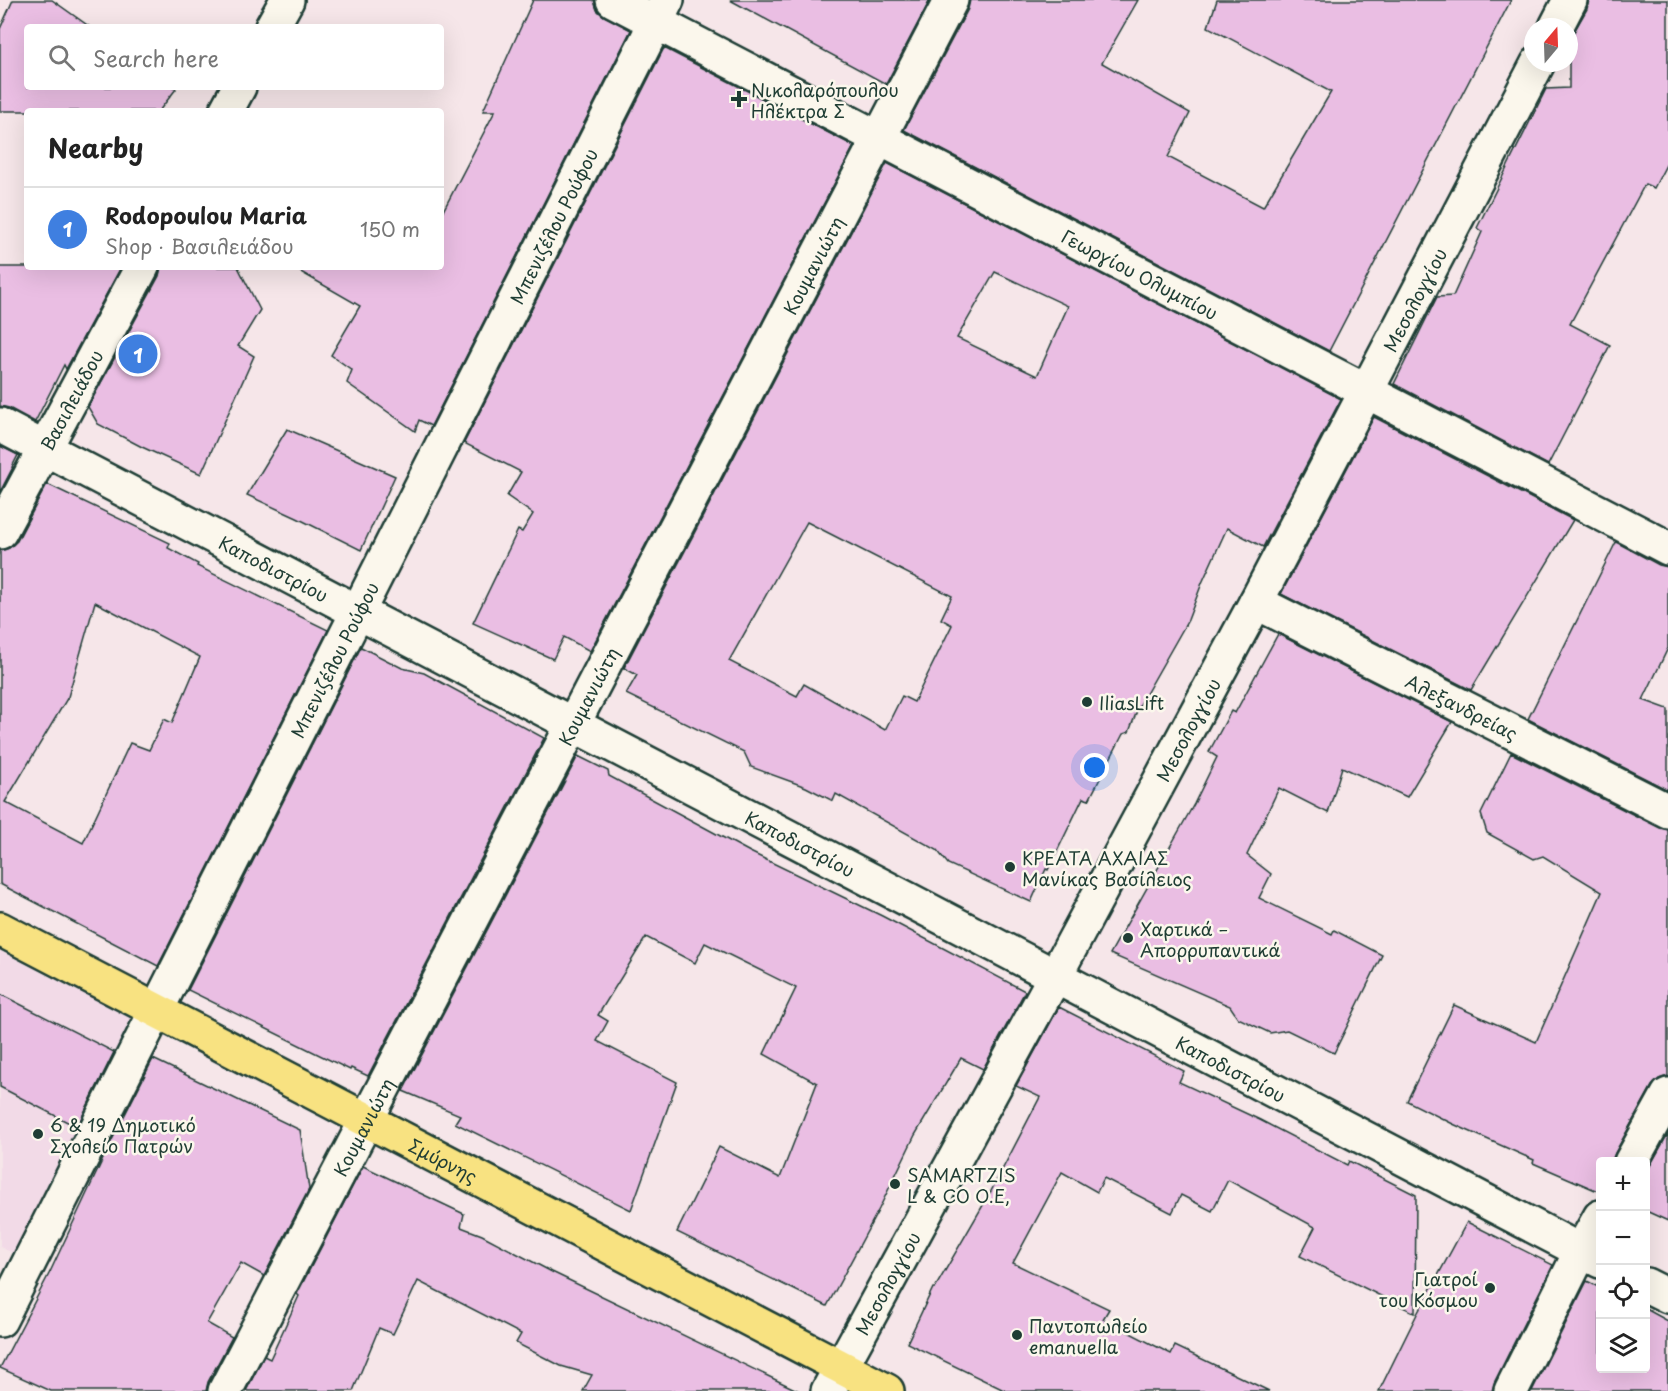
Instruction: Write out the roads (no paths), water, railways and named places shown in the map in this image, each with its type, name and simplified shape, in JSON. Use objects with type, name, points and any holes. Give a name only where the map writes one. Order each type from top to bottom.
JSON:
[{"type":"main road","name":"Σμύρνης","points":[[0,929],[366,1120],[834,1379],[887,1391]]},
{"type":"street","points":[[274,24],[287,0]]},
{"type":"street","name":"Γεωργίου Ολυμπίου","points":[[613,0],[661,11],[879,138],[1668,548]]},
{"type":"street","name":"Κουμανιώτη","points":[[225,1391],[951,0]]},
{"type":"street","points":[[1561,18],[1570,0]]},
{"type":"street","name":"Μπενιζέλου Ρούφου","points":[[0,1320],[661,11]]},
{"type":"street","name":"Μεσολογγίου","points":[[834,1379],[1055,976],[1256,602],[1533,72]]},
{"type":"street","points":[[228,108],[238,90]]},
{"type":"street","name":"Βασιλειάδου","points":[[0,532],[140,270]]},
{"type":"street","name":"Καποδιστρίου","points":[[0,425],[1591,1256]]},
{"type":"street","name":"Αλεξανδρείας","points":[[1256,602],[1668,811]]},
{"type":"street","points":[[1633,1157],[1668,1095]]},
{"type":"street","points":[[1511,1391],[1591,1256],[1596,1234]]},
{"type":"street","points":[[1650,1287],[1668,1296]]},
{"type":"place","name":"Νικολαρόπουλου Ηλέκτρα Σ","points":[[739,99]]},
{"type":"place","name":"Rodopoulou Maria","points":[[138,354]]},
{"type":"place","name":"IliasLift","points":[[1087,702]]},
{"type":"place","name":"ΚΡΕΑΤΑ ΑΧΑΙΑΣ Μανίκας Βασίλειος","points":[[1010,867]]},
{"type":"place","name":"Χαρτικά – Απορρυπαντικά","points":[[1128,938]]},
{"type":"place","name":"6 & 19 Δημοτικό Σχολείο Πατρών","points":[[38,1134]]},
{"type":"place","name":"SAMARTZIS L & CO O.E,","points":[[895,1184]]},
{"type":"place","name":"Γιατροί του Κόσμου","points":[[1490,1288]]},
{"type":"place","name":"Παντοπωλείο emanuella","points":[[1017,1335]]}]
